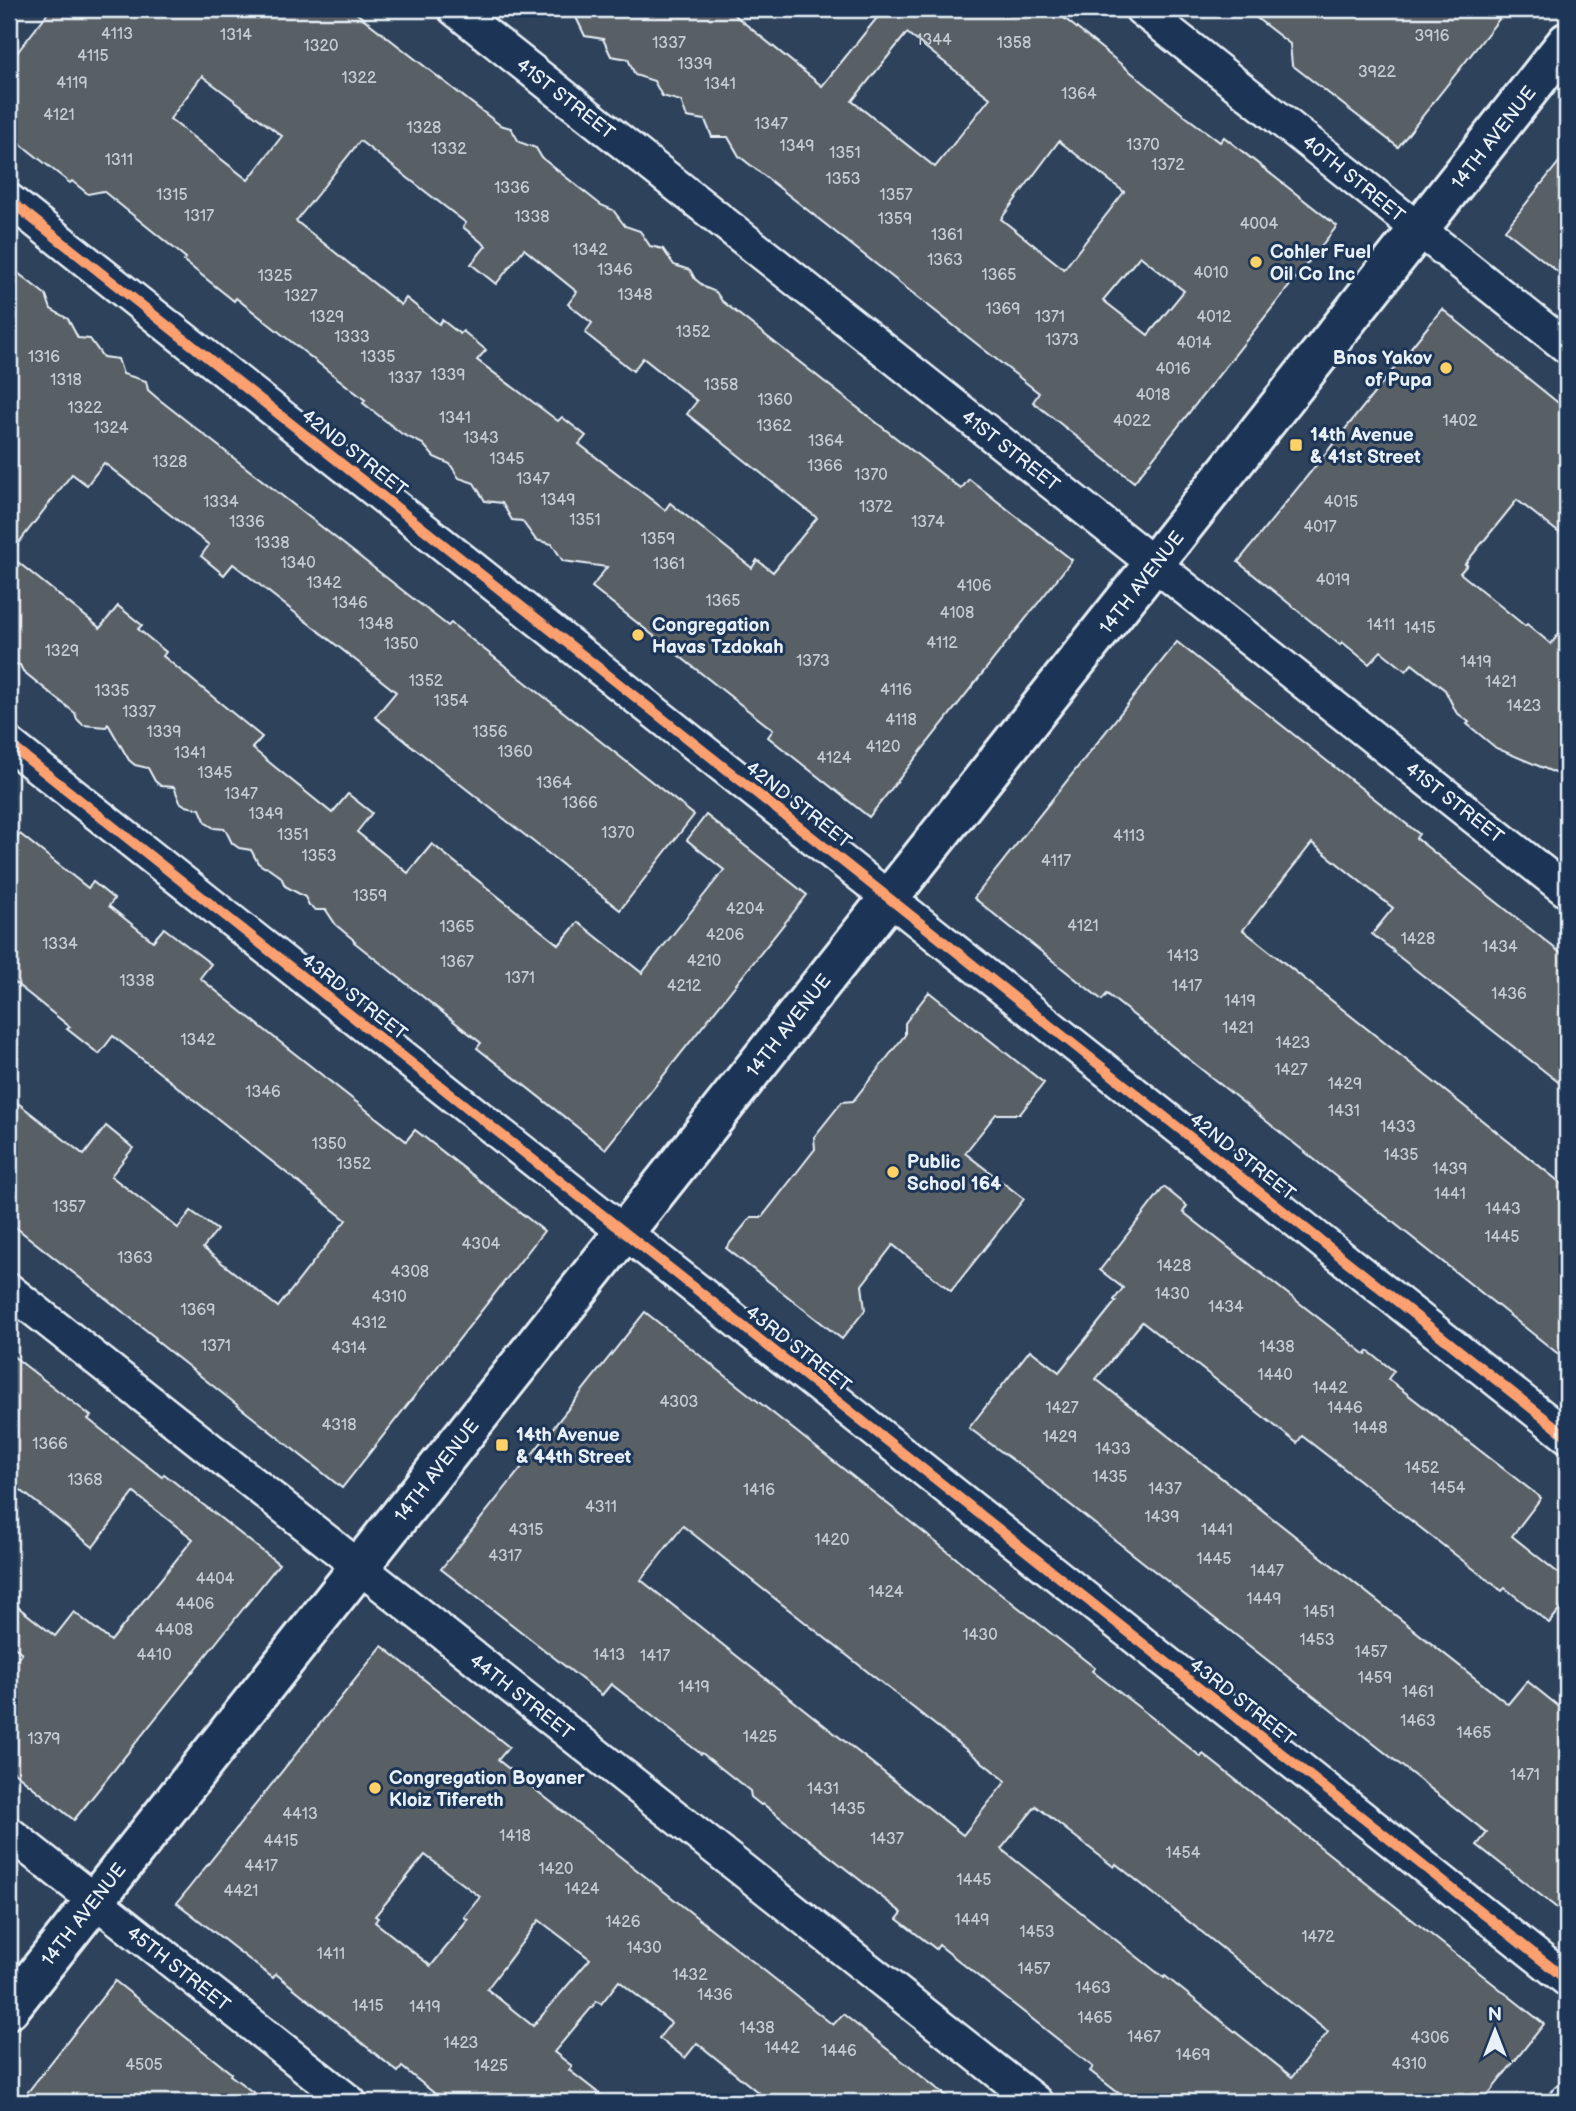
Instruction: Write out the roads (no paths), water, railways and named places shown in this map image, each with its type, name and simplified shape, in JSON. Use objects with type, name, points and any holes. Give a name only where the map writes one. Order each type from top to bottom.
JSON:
[{"type":"main road","name":"14TH AVENUE","points":[[9,2008],[1567,42]]},
{"type":"street","name":"41ST STREET","points":[[454,9],[1567,891]]},
{"type":"street","name":"40TH STREET","points":[[1141,9],[1567,347]]},
{"type":"street","name":"42ND STREET","points":[[9,200],[1567,1436]]},
{"type":"street","name":"43RD STREET","points":[[9,744],[1567,1980]]},
{"type":"street","name":"44TH STREET","points":[[9,1290],[1036,2102]]},
{"type":"street","name":"45TH STREET","points":[[9,1833],[350,2102]]},
{"type":"place","name":"Cohler Fuel Oil Co Inc","points":[[1256,262]]},
{"type":"place","name":"Bnos Yakov of Pupa","points":[[1446,368]]},
{"type":"place","name":"14th Avenue & 41st Street","points":[[1296,445]]},
{"type":"place","name":"Congregation Havas Tzdokah","points":[[638,635]]},
{"type":"place","name":"Public School 164","points":[[893,1172]]},
{"type":"place","name":"14th Avenue & 44th Street","points":[[502,1445]]},
{"type":"place","name":"Congregation Boyaner Kloiz Tifereth","points":[[375,1788]]}]
